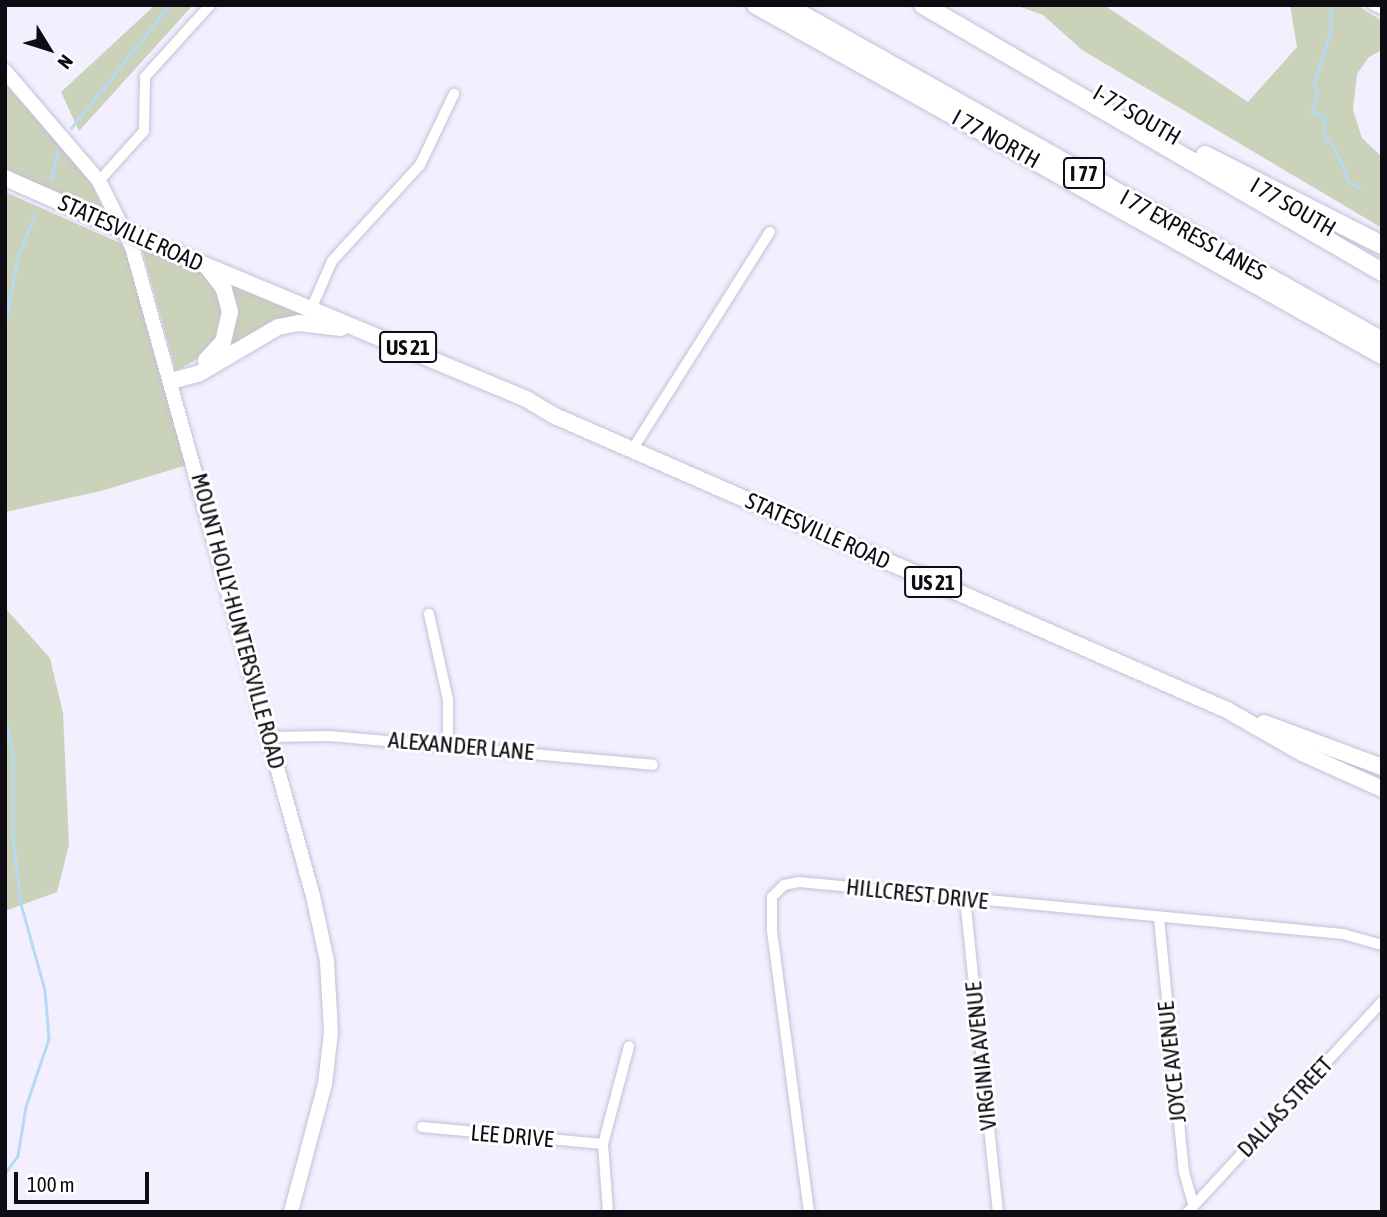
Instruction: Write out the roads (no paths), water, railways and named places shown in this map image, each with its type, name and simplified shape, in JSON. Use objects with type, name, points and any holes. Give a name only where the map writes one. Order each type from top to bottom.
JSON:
[{"type":"highway","name":"I 77 NORTH","points":[[756,5],[1382,355]]},
{"type":"highway","name":"I 77 EXPRESS LANES","points":[[785,5],[1382,341]]},
{"type":"highway","points":[[923,5],[1382,272]]},
{"type":"highway","name":"I-77 SOUTH","points":[[946,5],[1205,155]]},
{"type":"highway","points":[[1205,155],[1382,245]]},
{"type":"highway","name":"I 77 SOUTH","points":[[1205,155],[1382,258]]},
{"type":"highway","points":[[1255,285],[1279,306],[1382,368]]},
{"type":"main road","name":"MOUNT HOLLY-HUNTERSVILLE ROAD","points":[[5,71],[99,181],[132,247],[313,896],[331,996],[325,1084],[291,1212]]},
{"type":"main road","points":[[5,172],[37,192]]},
{"type":"main road","name":"STATESVILLE ROAD","points":[[5,178],[154,244],[312,307],[528,400],[555,416],[1235,714],[1382,767]]},
{"type":"main road","points":[[171,381],[209,358],[226,335],[228,296],[206,266]]},
{"type":"main road","name":"STATESVILLE ROAD","points":[[257,287],[341,328],[525,408],[555,416]]},
{"type":"main road","points":[[171,381],[198,374],[250,340],[278,327],[299,323],[341,328]]},
{"type":"main road","name":"STATESVILLE ROAD","points":[[1235,714],[1302,753],[1382,789]]},
{"type":"street","points":[[99,181],[144,131],[145,77],[210,5]]},
{"type":"street","points":[[1373,5],[1382,9]]},
{"type":"street","points":[[312,307],[332,261],[420,165],[454,94]]},
{"type":"street","points":[[632,450],[770,232]]},
{"type":"street","points":[[429,614],[448,701],[448,744]]},
{"type":"street","name":"ALEXANDER LANE","points":[[270,737],[298,734],[448,744],[653,765]]},
{"type":"street","name":"HILLCREST DRIVE","points":[[809,1212],[773,943],[772,897],[784,885],[799,882],[1343,934],[1382,945]]},
{"type":"street","name":"VIRGINIA AVENUE","points":[[965,899],[998,1212]]},
{"type":"street","name":"JOYCE AVENUE","points":[[1159,918],[1184,1172],[1191,1209]]},
{"type":"street","name":"DALLAS STREET","points":[[1191,1209],[1382,1002]]},
{"type":"street","points":[[608,1212],[603,1144],[629,1046]]},
{"type":"street","name":"LEE DRIVE","points":[[422,1127],[603,1144]]},
{"type":"waterway","points":[[71,128],[170,5]]},
{"type":"waterway","points":[[1331,5],[1331,31],[1314,86],[1318,91],[1313,111],[1324,117],[1325,137],[1337,152],[1349,181],[1360,188]]},
{"type":"waterway","points":[[51,180],[58,149]]},
{"type":"waterway","points":[[5,323],[18,256],[34,216]]},
{"type":"waterway","points":[[5,718],[13,753],[13,838],[21,904],[45,990],[49,1039],[26,1107],[18,1156],[5,1174]]}]
